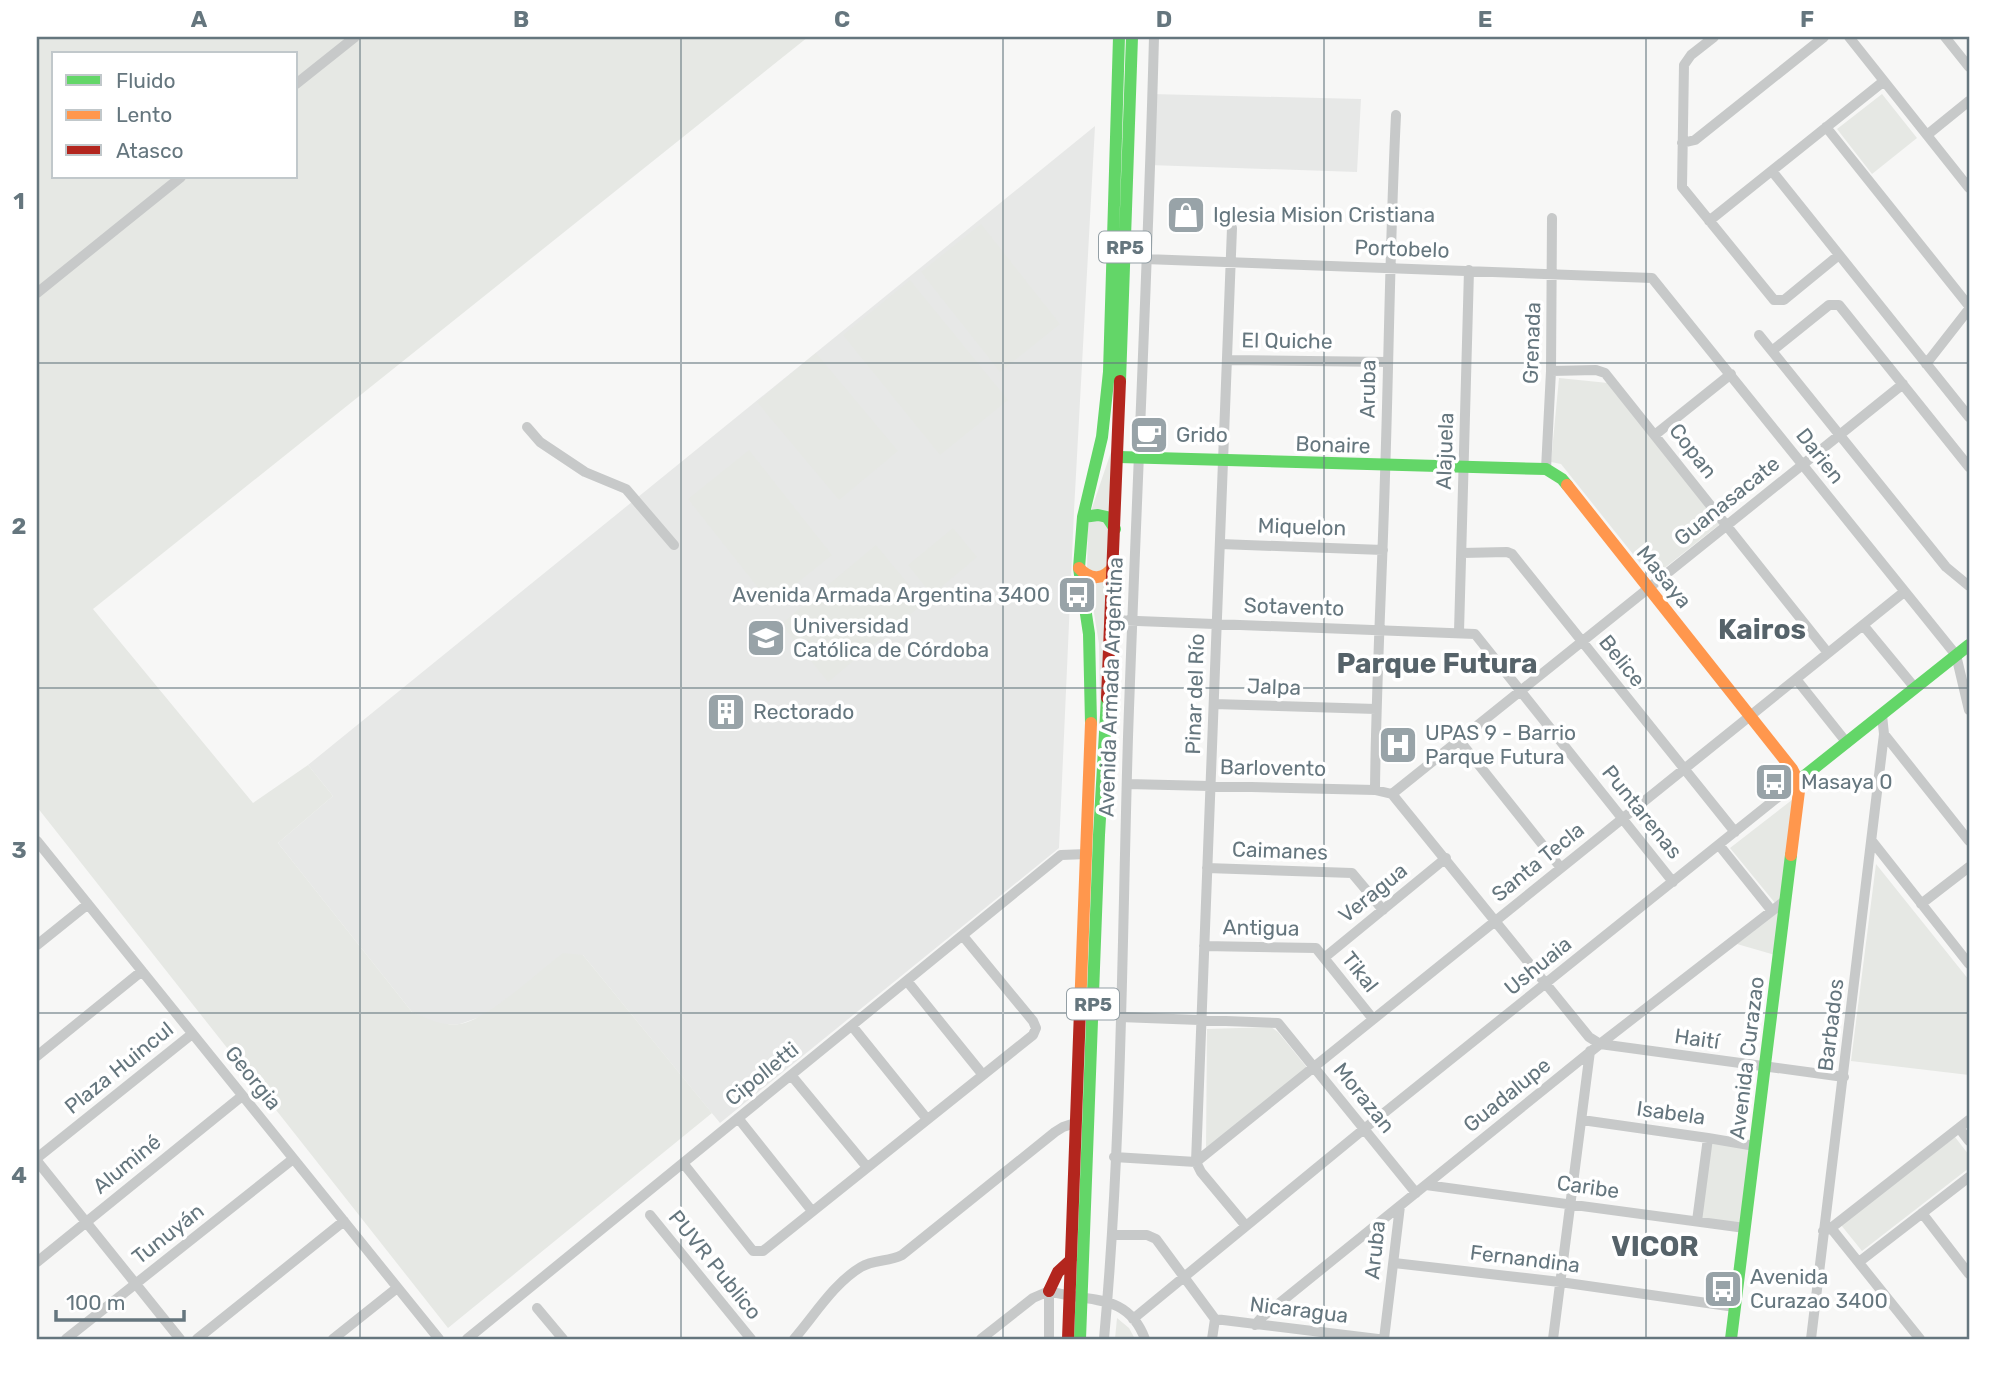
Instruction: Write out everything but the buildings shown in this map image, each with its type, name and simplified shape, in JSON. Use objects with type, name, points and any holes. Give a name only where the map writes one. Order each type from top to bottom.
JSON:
[{"type":"main road","name":"Avenida Armada Argentina","points":[[1080,1339],[1071,1260],[1092,665],[1079,568],[1083,517],[1102,437],[1109,372],[1119,37]]},
{"type":"main road","name":"RP5","points":[[1119,457],[1132,37]]},
{"type":"main road","name":"Avenida Armada Argentina","points":[[1068,1339],[1077,1297],[1119,457]]},
{"type":"main road","name":"Bonaire","points":[[1119,457],[1546,469]]},
{"type":"main road","name":"Masaya","points":[[1546,469],[1562,479],[1751,716],[1792,769],[1798,781]]},
{"type":"main road","points":[[1083,517],[1104,515],[1111,519],[1116,530]]},
{"type":"main road","points":[[1079,568],[1085,576],[1100,579],[1111,572],[1114,566]]},
{"type":"main road","name":"Ushuaia","points":[[1798,781],[1969,645]]},
{"type":"main road","name":"Avenida Curazao","points":[[1731,1339],[1786,900],[1798,781]]},
{"type":"main road","points":[[1049,1291],[1058,1272],[1071,1260]]},
{"type":"street","points":[[298,82],[355,37]]},
{"type":"street","name":"Avenida Armada Argentina","points":[[1104,1339],[1112,1235],[1154,37]]},
{"type":"street","points":[[1714,37],[1691,55],[1684,65],[1680,183],[1774,300],[1784,300],[1839,255]]},
{"type":"street","points":[[1682,143],[1695,140],[1824,37]]},
{"type":"street","points":[[1849,37],[1969,188]]},
{"type":"street","points":[[1945,37],[1969,67]]},
{"type":"street","points":[[1709,221],[1884,81]]},
{"type":"street","points":[[1927,135],[1969,101]]},
{"type":"street","name":"Aruba","points":[[1375,790],[1386,466],[1389,268],[1396,115]]},
{"type":"street","points":[[1826,127],[1969,307],[1926,363]]},
{"type":"street","points":[[1772,171],[1969,417]]},
{"type":"street","points":[[37,293],[180,178]]},
{"type":"street","name":"Grenada","points":[[1546,469],[1551,371],[1552,218]]},
{"type":"street","name":"Pinar del Río","points":[[1196,1162],[1232,228]]},
{"type":"street","name":"Portobelo","points":[[1145,259],[1647,277],[1656,281]]},
{"type":"street","name":"Alajuela","points":[[1459,632],[1469,271]]},
{"type":"street","name":"Darien","points":[[1656,281],[1956,655]]},
{"type":"street","points":[[1772,351],[1829,305],[1836,303],[1842,307],[1969,467]]},
{"type":"street","points":[[1759,335],[1946,567],[1969,586]]},
{"type":"street","name":"El Quiche","points":[[1227,360],[1388,362]]},
{"type":"street","name":"Copan","points":[[1551,371],[1596,370],[1605,373],[1828,653]]},
{"type":"street","points":[[1656,434],[1731,374]]},
{"type":"street","name":"Guanasacate","points":[[1392,794],[1903,384]]},
{"type":"street","points":[[527,427],[540,442],[585,472],[626,489],[674,545]]},
{"type":"street","name":"Miquelon","points":[[1220,544],[1383,550]]},
{"type":"street","name":"Belice","points":[[1462,553],[1512,554],[1735,832]]},
{"type":"street","name":"Santa Tecla","points":[[1196,1162],[1904,592]]},
{"type":"street","name":"Sotavento","points":[[1112,620],[1475,634]]},
{"type":"street","points":[[1863,625],[1915,688]]},
{"type":"street","name":"Puntarenas","points":[[1475,634],[1673,882]]},
{"type":"street","points":[[1956,655],[1969,710]]},
{"type":"street","points":[[1796,679],[1847,743]]},
{"type":"street","name":"Jalpa","points":[[1214,704],[1376,709]]},
{"type":"street","name":"Barbados","points":[[1811,1339],[1828,1229],[1884,734],[1882,715]]},
{"type":"street","points":[[1884,734],[1969,841]]},
{"type":"street","points":[[1459,740],[1561,868]]},
{"type":"street","name":"Ushuaia","points":[[1133,1319],[1364,1129],[1798,781]]},
{"type":"street","name":"Barlovento","points":[[1127,784],[1375,790]]},
{"type":"street","points":[[1375,790],[1392,794]]},
{"type":"street","name":"Haití","points":[[1392,794],[1589,1037],[1600,1044],[1844,1077]]},
{"type":"street","name":"Georgia","points":[[37,841],[439,1339]]},
{"type":"street","points":[[1872,841],[1969,964]]},
{"type":"street","points":[[1719,845],[1772,911]]},
{"type":"street","name":"Cipolletti","points":[[467,1339],[1061,855],[1087,853]]},
{"type":"street","name":"Veragua","points":[[1324,958],[1446,858]]},
{"type":"street","name":"Caimanes","points":[[1207,867],[1352,873],[1383,910]]},
{"type":"street","points":[[1921,904],[1969,867]]},
{"type":"street","name":"Guadalupe","points":[[1255,1325],[1590,1052],[1786,900]]},
{"type":"street","points":[[37,945],[88,904]]},
{"type":"street","points":[[683,1163],[753,1251],[763,1251],[1033,1035],[1036,1028],[1033,1021],[962,936]]},
{"type":"street","name":"Antigua","points":[[1205,946],[1317,948]]},
{"type":"street","name":"Tikal","points":[[1317,948],[1373,1020]]},
{"type":"street","points":[[37,1056],[142,971]]},
{"type":"street","points":[[907,981],[983,1075]]},
{"type":"street","points":[[1120,1017],[1202,1020]]},
{"type":"street","name":"Morazan","points":[[1202,1020],[1274,1022],[1282,1026],[1416,1193]]},
{"type":"street","points":[[852,1026],[928,1119]]},
{"type":"street","name":"Plaza Huincul","points":[[37,1160],[192,1034]]},
{"type":"street","points":[[1553,1339],[1582,1120],[1590,1052],[1589,1037]]},
{"type":"street","points":[[791,1075],[867,1167]]},
{"type":"street","name":"Aluminé","points":[[37,1262],[242,1096]]},
{"type":"street","points":[[738,1118],[812,1211]]},
{"type":"street","name":"Isabela","points":[[1582,1120],[1755,1146]]},
{"type":"street","points":[[1920,1339],[1859,1262],[1828,1229],[1969,1120]]},
{"type":"street","points":[[794,1339],[854,1272],[869,1263],[893,1260],[902,1255],[1062,1127],[1075,1123]]},
{"type":"street","points":[[1959,1128],[1969,1141]]},
{"type":"street","points":[[1697,1221],[1709,1138]]},
{"type":"street","points":[[1114,1157],[1196,1162],[1201,1172],[1246,1226]]},
{"type":"street","name":"Tunuyán","points":[[66,1339],[293,1159]]},
{"type":"street","points":[[37,1160],[180,1339]]},
{"type":"street","points":[[1859,1262],[1969,1177]]},
{"type":"street","name":"Caribe","points":[[1426,1185],[1745,1228]]},
{"type":"street","name":"Aruba","points":[[1384,1339],[1400,1206]]},
{"type":"street","points":[[1922,1213],[1969,1274]]},
{"type":"street","name":"PUVR Publico","points":[[650,1215],[751,1339]]},
{"type":"street","points":[[197,1339],[344,1222]]},
{"type":"street","points":[[1112,1235],[1147,1236],[1156,1239],[1216,1319],[1212,1339]]},
{"type":"street","name":"Fernandina","points":[[1394,1263],[1560,1282],[1735,1307]]},
{"type":"street","points":[[333,1339],[397,1288]]},
{"type":"street","points":[[1049,1291],[1049,1339]]},
{"type":"street","points":[[981,1339],[1033,1298],[1049,1291],[1108,1300],[1133,1319],[1144,1339]]},
{"type":"street","points":[[537,1308],[564,1339]]},
{"type":"street","name":"Nicaragua","points":[[1216,1319],[1378,1339]]},
{"type":"shaded area","points":[[37,37],[808,37],[93,609],[253,803],[308,765],[333,796],[278,843],[412,1012],[447,1024],[471,1021],[513,994],[563,953],[583,955],[712,1113],[448,1328],[37,807]]},
{"type":"shaded area","points":[[1151,94],[1361,99],[1357,172],[1149,165]]},
{"type":"shaded area","points":[[1882,94],[1917,138],[1872,174],[1837,129]]},
{"type":"shaded area","name":"Universidad Católica de Córdoba","points":[[1095,126],[1059,848],[720,1123],[583,955],[480,1017],[460,1024],[435,1024],[412,1012],[278,843],[333,796],[308,765]]},
{"type":"shaded area","points":[[981,224],[1060,324],[1000,372],[921,272]]},
{"type":"shaded area","points":[[910,280],[1008,400],[940,455],[843,335]]},
{"type":"shaded area","points":[[816,353],[898,451],[839,500],[757,402]]},
{"type":"shaded area","points":[[1559,378],[1608,383],[1720,524],[1652,578],[1561,464],[1551,462]]},
{"type":"shaded area","points":[[1113,446],[1111,513],[1091,511]]},
{"type":"shaded area","points":[[749,450],[832,555],[771,604],[688,499]]},
{"type":"shaded area","points":[[1093,517],[1108,524],[1108,567],[1103,574],[1087,569],[1088,523]]},
{"type":"shaded area","points":[[953,528],[977,557],[932,595],[908,565]]},
{"type":"shaded area","points":[[876,545],[924,603],[828,682],[781,624]]},
{"type":"shaded area","points":[[1106,580],[1103,712],[1100,713],[1099,644],[1089,582]]},
{"type":"shaded area","points":[[1797,796],[1782,898],[1775,903],[1730,848]]},
{"type":"shaded area","points":[[1876,864],[1969,980],[1969,1075],[1851,1061]]},
{"type":"shaded area","points":[[1781,907],[1775,955],[1737,944]]},
{"type":"shaded area","points":[[1271,1027],[1309,1070],[1206,1150],[1207,1029]]},
{"type":"shaded area","points":[[1955,1137],[1969,1155],[1969,1168],[1862,1251],[1841,1225]]},
{"type":"shaded area","points":[[1711,1141],[1753,1147],[1742,1226],[1699,1221]]},
{"type":"shaded area","points":[[1117,1318],[1129,1328],[1135,1339],[1115,1339]]},
{"type":"traffic: fast","points":[[1091,723],[1089,634],[1079,568],[1083,517],[1102,437],[1109,372],[1119,37]]},
{"type":"traffic: fast","points":[[1120,381],[1132,37]]},
{"type":"traffic: fast","points":[[1119,457],[1546,469],[1567,485]]},
{"type":"traffic: fast","points":[[1083,517],[1107,517],[1115,529]]},
{"type":"traffic: fast","points":[[1798,781],[1969,645]]},
{"type":"traffic: fast","points":[[1080,1339],[1099,835],[1107,698]]},
{"type":"traffic: fast","points":[[1731,1339],[1791,855]]},
{"type":"traffic: slow","points":[[1567,485],[1792,769],[1799,791],[1791,855]]},
{"type":"traffic: slow","points":[[1079,568],[1088,575],[1097,577],[1106,574],[1114,566]]},
{"type":"traffic: slow","points":[[1080,1010],[1091,723]]},
{"type":"traffic: jam","points":[[1107,698],[1120,381]]},
{"type":"traffic: jam","points":[[1068,1339],[1080,1010]]},
{"type":"traffic: jam","points":[[1049,1291],[1058,1272],[1071,1260]]},
{"type":"place","name":"Iglesia Mision Cristiana","points":[[1186,215]]},
{"type":"place","name":"Grido","points":[[1149,435]]},
{"type":"place","name":"Avenida Armada Argentina 3400","points":[[1077,595]]},
{"type":"place","name":"Universidad Católica de Córdoba","points":[[766,638]]},
{"type":"place","name":"Rectorado","points":[[726,712]]},
{"type":"place","name":"UPAS 9 - Barrio Parque Futura","points":[[1398,745]]},
{"type":"place","name":"Masaya 0","points":[[1774,782]]},
{"type":"place","name":"Avenida Curazao 3400","points":[[1723,1289]]},
{"type":"district","name":"Kairos","points":[[1762,629]]},
{"type":"district","name":"Parque Futura","points":[[1437,663]]},
{"type":"district","name":"VICOR","points":[[1655,1246]]}]
